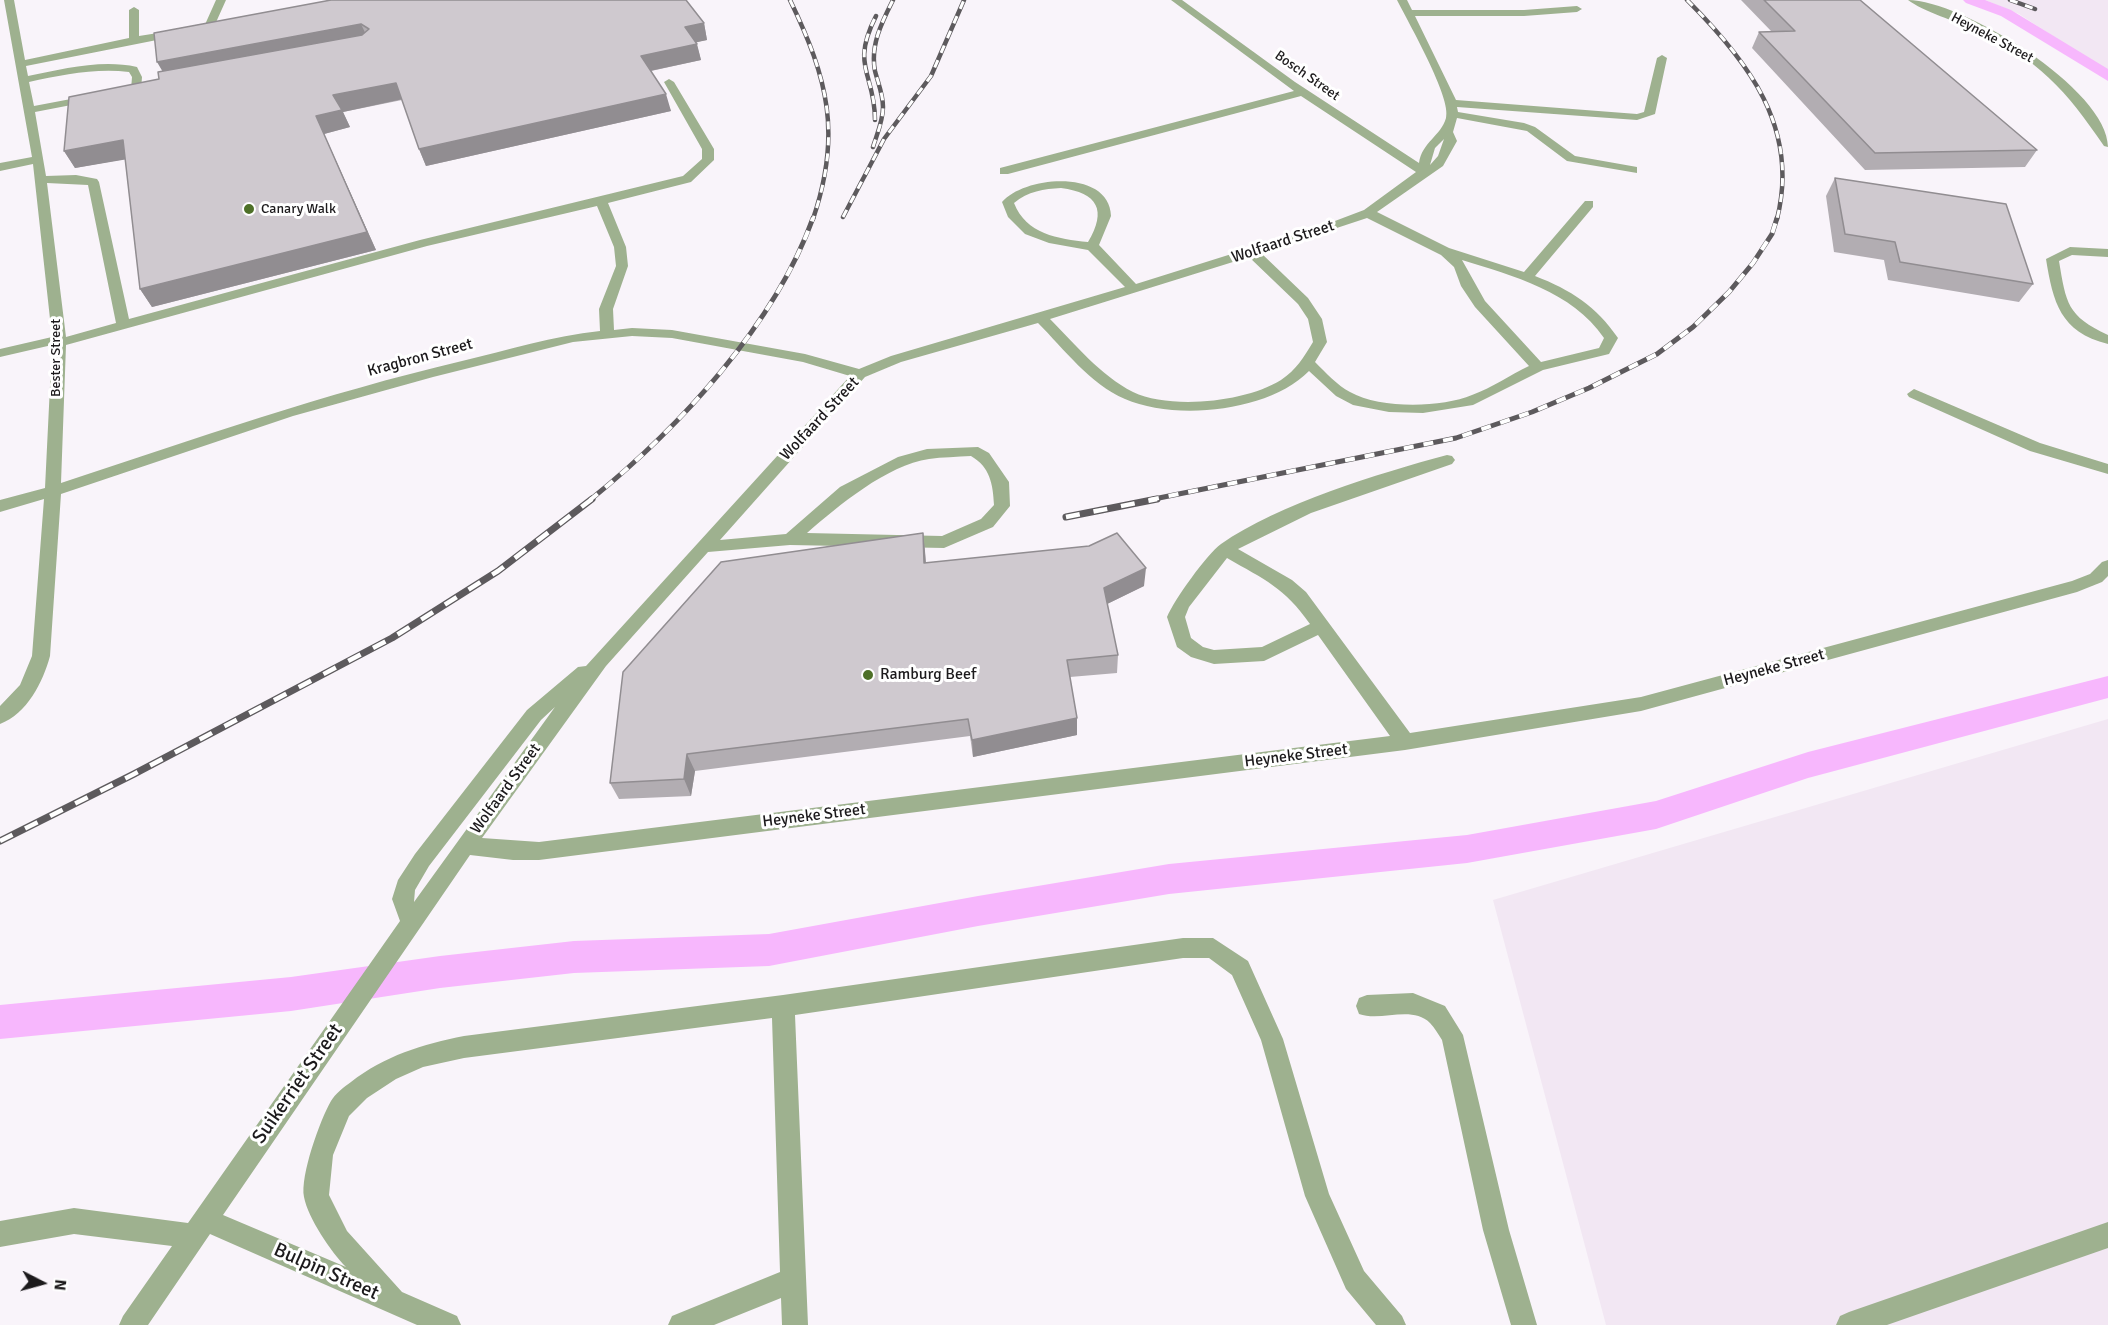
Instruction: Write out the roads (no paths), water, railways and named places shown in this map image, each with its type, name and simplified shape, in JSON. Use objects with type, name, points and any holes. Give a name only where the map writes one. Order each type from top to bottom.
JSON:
[{"type":"street","name":"Bester Street","points":[[0,716],[20,699],[33,681],[41,656],[53,491],[59,341],[38,159],[9,0]]},
{"type":"street","points":[[21,64],[134,40],[202,29],[221,0]]},
{"type":"street","name":"Bosch Street","points":[[1176,0],[1302,92],[1424,171]]},
{"type":"street","points":[[1402,0],[1452,109]]},
{"type":"street","name":"Heyneke Street","points":[[1913,0],[1970,24],[2019,50],[2047,69],[2069,90],[2108,144]]},
{"type":"street","points":[[1409,13],[1524,13],[1577,9]]},
{"type":"street","points":[[134,10],[134,40]]},
{"type":"street","points":[[1452,109],[1637,117],[1649,114],[1662,58]]},
{"type":"street","points":[[23,80],[86,68],[121,67],[133,69],[136,77],[136,90]]},
{"type":"street","points":[[0,353],[123,326],[424,243],[687,179],[708,160],[708,150],[669,82]]},
{"type":"street","points":[[1004,171],[1302,92]]},
{"type":"street","points":[[29,110],[104,96]]},
{"type":"street","points":[[1452,109],[1531,129],[1571,159],[1633,170]]},
{"type":"street","name":"Wolfaard Street","points":[[465,844],[600,661],[860,374],[896,359],[1041,318],[1253,253],[1368,213],[1424,171],[1434,168],[1444,160],[1451,141],[1447,132],[1452,109]]},
{"type":"street","points":[[1424,171],[1423,161],[1430,146],[1437,137],[1447,132]]},
{"type":"street","points":[[1380,144],[1394,147],[1430,146]]},
{"type":"street","points":[[0,167],[38,159]]},
{"type":"street","points":[[40,180],[76,179],[93,182],[123,326]]},
{"type":"street","points":[[1092,246],[1104,221],[1105,209],[1097,197],[1084,190],[1068,185],[1046,184],[1026,188],[1013,195],[1008,202],[1014,219],[1042,237],[1092,246],[1134,289]]},
{"type":"street","points":[[601,201],[620,247],[622,266],[606,309],[607,333]]},
{"type":"street","points":[[1526,278],[1589,204]]},
{"type":"street","points":[[1308,363],[1345,396],[1365,404],[1397,407],[1434,406],[1468,402],[1538,367],[1604,351],[1611,338],[1605,325],[1586,308],[1526,278],[1446,252],[1368,213]]},
{"type":"street","points":[[2108,253],[2070,251],[2052,259],[2060,302],[2069,319],[2108,340]]},
{"type":"street","points":[[1446,252],[1460,266],[1468,286],[1480,304],[1538,367]]},
{"type":"street","points":[[1041,318],[1102,378],[1131,396],[1168,406],[1223,404],[1266,393],[1299,373],[1308,363],[1320,342],[1316,319],[1302,301],[1253,253]]},
{"type":"street","name":"Kragbron Street","points":[[0,506],[53,491],[320,404],[541,345],[607,333],[651,332],[690,337],[806,358],[860,374]]},
{"type":"street","points":[[1914,394],[2035,447],[2108,469]]},
{"type":"street","points":[[703,547],[790,539],[944,542],[987,523],[1002,506],[1001,482],[984,457],[974,451],[927,454],[903,460],[846,491],[790,539]]},
{"type":"street","points":[[1321,626],[1264,654],[1214,657],[1197,652],[1183,642],[1176,617],[1181,604],[1225,549],[1254,530],[1301,511],[1447,460]]},
{"type":"street","points":[[1225,549],[1286,584],[1300,597],[1405,742]]},
{"type":"street","name":"Heyneke Street","points":[[465,844],[513,851],[538,851],[1405,742],[1641,704],[2077,586],[2096,578],[2108,566]]},
{"type":"street","points":[[411,922],[402,899],[405,887],[422,860],[534,715],[575,678],[600,661]]},
{"type":"street","name":"Suikerriet Street","points":[[132,1325],[465,844]]},
{"type":"street","points":[[393,1301],[338,1240],[315,1196],[321,1155],[340,1108],[359,1090],[388,1071],[422,1056],[464,1047],[783,1006],[1183,948],[1213,948],[1240,968],[1272,1039],[1317,1196],[1355,1280],[1393,1325]]},
{"type":"street","points":[[1367,1006],[1413,1004],[1437,1014],[1452,1035],[1496,1230],[1524,1325]]},
{"type":"street","points":[[783,1006],[795,1325]]},
{"type":"street","name":"Bulpin Street","points":[[0,1234],[74,1221],[199,1228],[393,1301],[448,1325]]},
{"type":"street","points":[[1849,1325],[2108,1235]]},
{"type":"street","points":[[681,1325],[793,1280]]},
{"type":"waterway","points":[[1971,0],[2006,13],[2108,76]]},
{"type":"waterway","points":[[0,1022],[291,994],[440,972],[574,957],[769,950],[978,911],[1169,879],[1467,849],[1656,815],[1808,765],[2108,687]]},
{"type":"railway","points":[[790,0],[814,56],[827,107],[827,160],[813,219]]},
{"type":"railway","points":[[873,147],[883,107],[875,71],[874,52],[881,25],[893,0]]},
{"type":"railway","points":[[843,217],[884,139],[931,76],[964,0]]},
{"type":"railway","points":[[1687,0],[1730,47],[1764,98],[1775,126],[1781,155],[1782,186],[1777,219]]},
{"type":"railway","points":[[2010,0],[2035,9]]},
{"type":"railway","points":[[875,120],[872,91],[864,59],[868,33],[876,16]]},
{"type":"railway","points":[[590,500],[624,472],[689,408],[749,336],[774,298],[796,258],[813,218]]},
{"type":"railway","points":[[1149,500],[1456,438],[1532,412],[1589,388],[1657,354],[1693,327],[1729,292],[1753,263],[1772,234],[1777,218]]},
{"type":"railway","points":[[0,841],[134,774],[392,638],[498,571],[592,499]]},
{"type":"railway","points":[[1066,517],[1157,499]]},
{"type":"place","name":"Canary Walk","points":[[249,209]]},
{"type":"place","name":"Ramburg Beef","points":[[868,675]]}]
